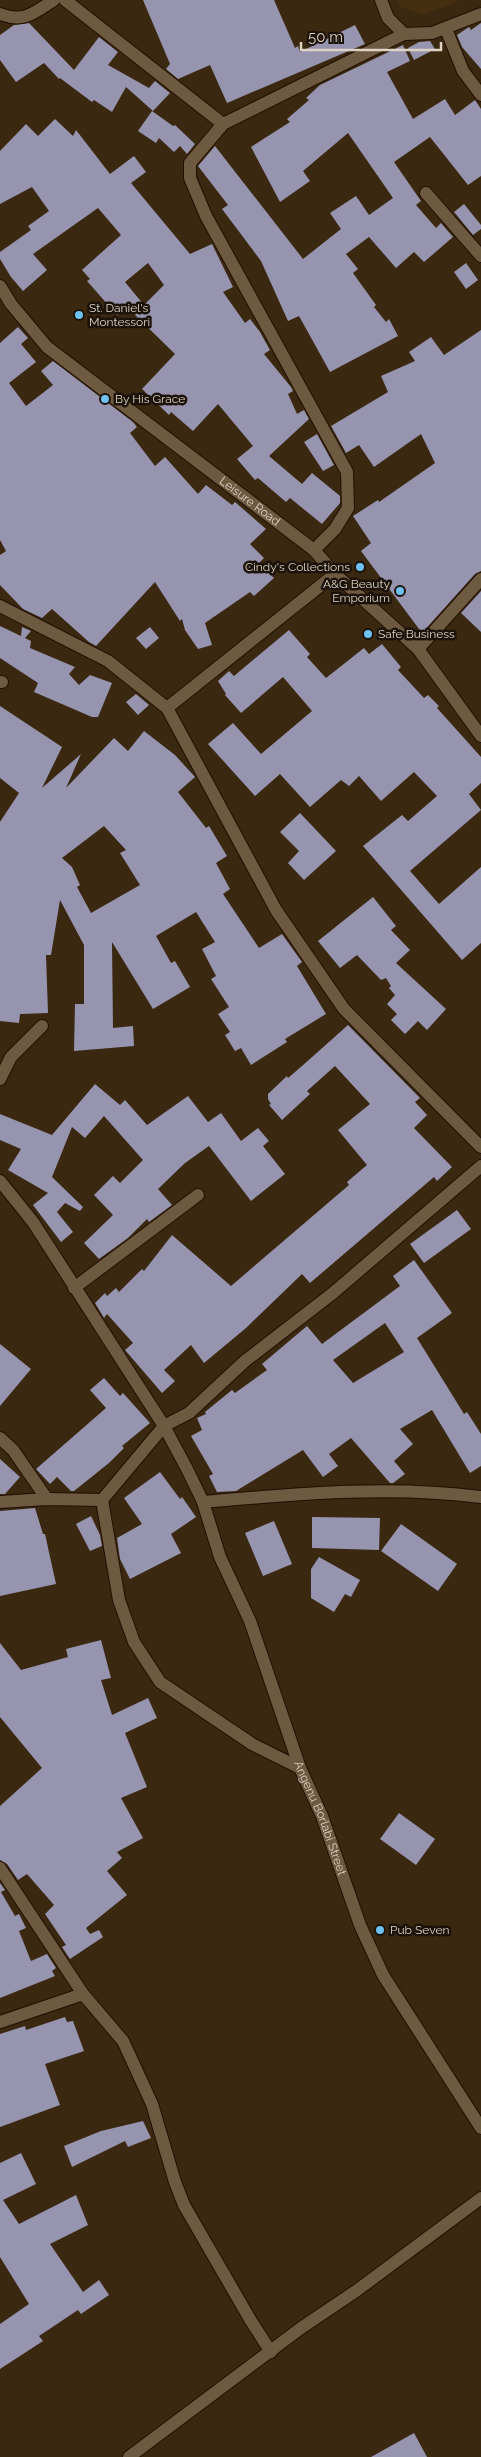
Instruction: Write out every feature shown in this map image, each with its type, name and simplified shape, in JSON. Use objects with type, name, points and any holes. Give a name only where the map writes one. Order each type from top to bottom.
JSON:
[{"type":"street","points":[[0,14],[15,20],[32,14],[54,0]]},
{"type":"street","points":[[65,0],[223,124]]},
{"type":"street","points":[[381,0],[388,18],[404,34]]},
{"type":"street","points":[[314,550],[335,529],[348,508],[347,472],[206,216],[190,178],[190,163],[223,124],[404,34],[432,33],[481,14]]},
{"type":"street","points":[[446,28],[463,71],[481,95]]},
{"type":"street","points":[[426,194],[481,256]]},
{"type":"street","name":"Leisure Road","points":[[0,286],[10,304],[47,347],[314,550],[335,574],[418,648],[481,736]]},
{"type":"street","points":[[167,708],[335,574]]},
{"type":"street","points":[[418,648],[481,579]]},
{"type":"street","points":[[0,606],[108,661],[167,708],[276,910],[344,1009],[481,1147]]},
{"type":"street","points":[[0,1079],[11,1057],[42,1026]]},
{"type":"street","points":[[0,1502],[47,1499],[102,1500],[164,1426],[189,1413],[244,1361],[333,1293],[481,1166]]},
{"type":"street","points":[[0,1181],[33,1222],[164,1426],[202,1502],[220,1557],[250,1621],[300,1768]]},
{"type":"street","points":[[74,1288],[198,1195]]},
{"type":"street","points":[[0,1438],[13,1450],[47,1499]]},
{"type":"street","points":[[202,1502],[340,1491],[435,1491],[481,1497]]},
{"type":"street","name":"Angenu Borlabi Street","points":[[102,1500],[120,1600],[134,1642],[160,1682],[252,1744],[300,1768],[328,1830],[360,1925],[383,1975],[481,2128]]},
{"type":"street","points":[[0,1868],[83,1994],[124,2041],[152,2104],[174,2182],[184,2205],[271,2352]]},
{"type":"street","points":[[0,2022],[83,1994]]},
{"type":"street","points":[[130,2457],[481,2198]]},
{"type":"shaded area","points":[[397,0],[460,0],[423,15],[400,7]]},
{"type":"building","points":[[143,0],[274,0],[295,48],[298,46],[300,52],[355,25],[365,44],[227,103],[210,65],[178,79],[166,69],[170,64]]},
{"type":"building","points":[[29,23],[74,70],[99,37],[118,52],[108,65],[149,88],[155,81],[170,93],[153,111],[126,87],[112,112],[94,100],[92,102],[59,79],[44,63],[16,82],[0,60],[0,35],[14,25]]},
{"type":"building","points":[[481,23],[481,69],[462,47],[457,35],[469,27],[471,30]]},
{"type":"building","points":[[430,41],[435,49],[414,60],[408,48],[419,42]]},
{"type":"building","points":[[403,45],[410,61],[387,72],[413,119],[445,99],[455,115],[475,100],[481,109],[481,176],[468,185],[430,137],[394,162],[421,201],[416,205],[436,228],[441,223],[453,237],[424,262],[414,252],[396,268],[369,237],[346,254],[358,269],[353,273],[376,305],[374,307],[386,322],[389,319],[398,336],[330,372],[299,316],[288,321],[261,261],[222,209],[228,205],[198,166],[215,146],[303,259],[341,229],[330,213],[356,196],[369,215],[393,198],[348,133],[303,171],[310,181],[280,202],[251,147],[290,122],[287,119],[309,100],[306,98],[320,85]]},
{"type":"building","points":[[152,111],[173,126],[175,125],[195,144],[187,154],[180,146],[174,152],[159,138],[156,143],[138,131]]},
{"type":"building","points":[[55,119],[73,136],[76,130],[110,174],[134,156],[146,172],[131,183],[190,254],[212,244],[233,287],[223,292],[245,323],[250,319],[260,332],[270,350],[264,354],[293,391],[288,394],[297,414],[304,410],[309,419],[269,456],[302,484],[312,473],[340,496],[340,503],[322,524],[290,498],[286,502],[258,478],[255,480],[237,459],[253,446],[218,404],[193,431],[171,412],[169,415],[142,389],[175,354],[127,307],[117,315],[87,281],[90,279],[82,270],[121,235],[98,208],[33,254],[47,270],[23,291],[11,277],[0,259],[0,252],[31,230],[28,226],[49,211],[32,187],[0,204],[0,151],[26,124],[38,136]],"holes":[[[148,263],[164,285],[144,305],[125,282]]]},
{"type":"building","points":[[464,204],[481,225],[481,229],[473,235],[454,212]]},
{"type":"building","points":[[466,263],[478,280],[466,289],[454,272]]},
{"type":"building","points":[[18,327],[28,338],[21,344],[36,362],[9,383],[26,406],[53,385],[41,371],[53,361],[133,422],[137,427],[130,433],[155,466],[165,457],[198,494],[206,485],[232,505],[235,502],[266,529],[250,544],[264,558],[259,563],[274,578],[254,596],[250,592],[205,623],[212,645],[198,649],[185,630],[182,619],[180,621],[155,582],[96,646],[52,609],[42,618],[23,609],[0,585],[0,555],[6,551],[0,540],[0,343]]},
{"type":"building","points":[[481,330],[481,571],[475,574],[422,633],[361,551],[371,543],[353,516],[378,500],[379,502],[435,463],[421,434],[374,467],[359,445],[346,453],[331,426],[388,392],[381,376],[415,361],[409,352],[431,337],[444,355]]},
{"type":"building","points":[[317,434],[334,465],[323,471],[304,442]]},
{"type":"building","points":[[481,591],[481,632],[461,613]]},
{"type":"building","points":[[0,626],[21,636],[22,627],[31,631],[25,638],[31,641],[30,648],[75,667],[69,674],[79,685],[90,675],[112,683],[98,717],[92,717],[34,692],[38,683],[0,658]]},
{"type":"building","points":[[150,627],[159,638],[146,649],[136,638]]},
{"type":"building","points":[[289,630],[310,654],[307,657],[326,678],[364,648],[369,654],[382,644],[401,667],[398,670],[424,698],[428,695],[439,706],[437,708],[481,757],[481,783],[469,794],[481,810],[410,871],[439,904],[481,867],[481,943],[462,960],[363,846],[402,815],[408,821],[437,796],[414,772],[381,801],[359,776],[349,786],[341,780],[310,807],[280,774],[255,796],[208,744],[233,723],[261,754],[312,711],[283,677],[241,713],[225,695],[218,681],[229,671],[234,676]]},
{"type":"building","points":[[136,694],[149,705],[138,715],[126,702]]},
{"type":"building","points":[[0,706],[62,747],[42,788],[81,754],[66,788],[114,738],[128,751],[144,731],[175,755],[195,777],[178,792],[206,828],[209,826],[227,856],[216,863],[230,889],[223,894],[259,948],[282,934],[302,962],[297,966],[326,1014],[285,1039],[287,1042],[251,1065],[241,1048],[235,1051],[225,1035],[230,1032],[218,1014],[229,1007],[211,979],[216,976],[202,949],[215,942],[196,912],[156,936],[171,963],[175,961],[190,987],[153,1009],[112,942],[113,1028],[133,1026],[134,1046],[74,1051],[75,1004],[84,1004],[84,945],[60,900],[51,955],[46,955],[48,1013],[20,1014],[19,1023],[0,1021],[0,822],[19,793],[0,778]],"holes":[[[104,826],[126,850],[120,853],[140,885],[91,913],[77,887],[80,885],[72,867],[62,858]]]},
{"type":"building","points":[[300,813],[336,851],[304,880],[288,863],[299,851],[280,832]]},
{"type":"building","points":[[373,897],[396,926],[391,930],[410,950],[396,963],[446,1009],[427,1030],[418,1021],[405,1034],[391,1020],[397,1014],[387,1004],[395,995],[389,988],[391,986],[386,978],[381,980],[357,955],[340,968],[318,941]]},
{"type":"building","points":[[348,1025],[420,1098],[415,1102],[427,1115],[414,1128],[452,1167],[437,1181],[434,1177],[310,1283],[302,1274],[246,1328],[204,1363],[191,1345],[164,1370],[175,1381],[162,1393],[125,1350],[133,1343],[107,1314],[104,1318],[95,1303],[105,1293],[107,1296],[116,1288],[119,1292],[142,1269],[144,1271],[172,1235],[231,1286],[349,1185],[347,1182],[367,1165],[338,1130],[370,1104],[335,1066],[307,1091],[310,1094],[282,1120],[269,1105],[271,1104],[268,1099],[268,1094],[287,1076],[288,1078]]},
{"type":"building","points":[[95,1084],[120,1105],[125,1100],[147,1125],[188,1096],[208,1122],[221,1113],[241,1141],[258,1128],[269,1141],[263,1146],[285,1174],[251,1201],[209,1146],[185,1163],[158,1189],[172,1205],[149,1222],[147,1219],[128,1238],[99,1259],[84,1243],[113,1215],[94,1195],[113,1176],[120,1183],[143,1160],[104,1116],[85,1138],[72,1127],[52,1177],[83,1207],[80,1211],[65,1203],[57,1212],[73,1232],[61,1242],[33,1205],[48,1193],[8,1170],[21,1149],[0,1140],[0,1114],[52,1135]]},
{"type":"building","points":[[457,1210],[471,1229],[424,1263],[410,1244]]},
{"type":"building","points":[[414,1260],[452,1313],[417,1338],[464,1414],[467,1412],[481,1434],[481,1466],[470,1473],[432,1410],[400,1429],[413,1444],[394,1461],[405,1474],[393,1483],[390,1483],[351,1438],[329,1454],[338,1466],[323,1477],[303,1450],[236,1491],[217,1492],[209,1476],[213,1474],[191,1436],[202,1430],[197,1418],[206,1414],[205,1412],[232,1390],[235,1393],[267,1370],[262,1364],[307,1326],[322,1344],[400,1286],[393,1276]],"holes":[[[385,1323],[404,1352],[353,1383],[333,1360]]]},
{"type":"building","points":[[0,1344],[31,1369],[0,1406]]},
{"type":"building","points":[[104,1378],[120,1396],[123,1393],[150,1423],[122,1446],[124,1448],[109,1463],[74,1491],[71,1491],[57,1477],[50,1484],[36,1469],[106,1408],[90,1390]]},
{"type":"building","points":[[0,1459],[20,1477],[5,1494],[0,1494]]},
{"type":"building","points":[[160,1472],[180,1499],[182,1497],[196,1517],[171,1534],[181,1553],[130,1579],[120,1559],[117,1538],[142,1524],[124,1498]]},
{"type":"building","points":[[35,1508],[43,1534],[45,1534],[56,1584],[0,1596],[0,1511]]},
{"type":"building","points":[[91,1516],[100,1535],[102,1546],[90,1551],[76,1524]]},
{"type":"building","points":[[312,1517],[380,1518],[379,1550],[312,1548]]},
{"type":"building","points":[[274,1521],[292,1564],[263,1576],[245,1533]]},
{"type":"building","points":[[401,1524],[457,1564],[438,1591],[381,1551]]},
{"type":"building","points":[[319,1557],[360,1580],[351,1597],[345,1594],[334,1612],[311,1598],[311,1569]]},
{"type":"building","points":[[101,1640],[111,1678],[101,1680],[112,1715],[148,1698],[157,1718],[125,1733],[147,1787],[121,1798],[143,1838],[117,1852],[122,1858],[107,1871],[127,1895],[86,1928],[90,1934],[99,1930],[103,1937],[70,1959],[62,1947],[66,1945],[45,1914],[54,1905],[27,1874],[18,1880],[7,1864],[0,1860],[0,1806],[42,1768],[0,1717],[0,1643],[21,1670],[68,1657],[66,1649]]},
{"type":"building","points":[[399,1813],[435,1839],[416,1865],[380,1839]]},
{"type":"building","points":[[0,1883],[5,1890],[1,1892],[15,1916],[19,1914],[26,1928],[19,1931],[31,1961],[47,1954],[56,1968],[52,1971],[55,1976],[0,1998]]},
{"type":"building","points":[[65,2017],[67,2022],[73,2021],[84,2051],[45,2064],[60,2105],[0,2127],[0,2034],[25,2026],[26,2030]]},
{"type":"building","points":[[143,2121],[151,2138],[128,2147],[125,2141],[72,2167],[64,2146],[101,2131]]},
{"type":"building","points":[[21,2153],[36,2184],[3,2200],[19,2224],[76,2195],[88,2225],[50,2244],[83,2292],[99,2280],[109,2295],[81,2314],[78,2310],[39,2336],[43,2341],[0,2369],[0,2324],[29,2304],[0,2257],[0,2163]]},
{"type":"building","points":[[414,2433],[427,2457],[371,2457]]},
{"type":"place","name":"St. Daniel's Montessori","points":[[79,315]]},
{"type":"place","name":"By His Grace","points":[[105,399]]},
{"type":"place","name":"Cindy's Collections","points":[[360,567]]},
{"type":"place","name":"A&G Beauty Emporium","points":[[400,591]]},
{"type":"place","name":"Safe Business","points":[[368,634]]},
{"type":"place","name":"Pub Seven","points":[[380,1930]]}]
